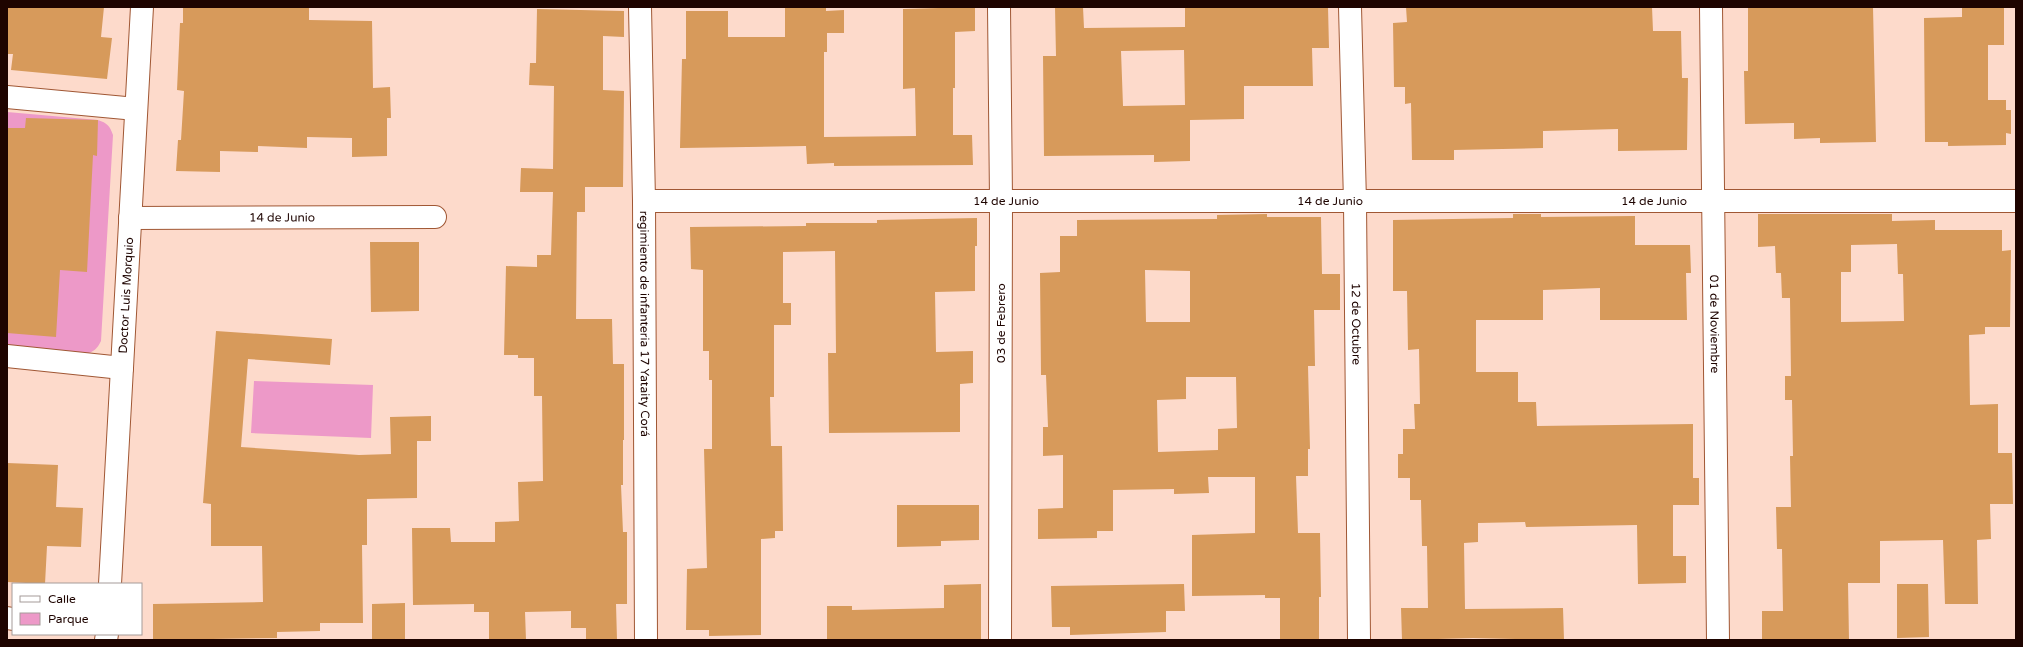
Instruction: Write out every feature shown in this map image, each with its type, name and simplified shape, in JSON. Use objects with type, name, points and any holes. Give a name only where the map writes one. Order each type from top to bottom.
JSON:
[{"type":"street","name":"Doctor Luis Morquio","points":[[110,583],[142,7]]},
{"type":"street","name":"regimiento de infanteria 17 Yataity Corá","points":[[640,7],[644,201],[646,640]]},
{"type":"street","name":"03 de Febrero","points":[[999,7],[1001,200],[1000,640]]},
{"type":"street","name":"12 de Octubre","points":[[1350,7],[1355,202],[1359,640]]},
{"type":"street","name":"01 de Noviembre","points":[[1711,7],[1718,640]]},
{"type":"street","points":[[7,97],[136,109]]},
{"type":"street","name":"14 de Junio","points":[[644,201],[2016,201]]},
{"type":"street","name":"14 de Junio","points":[[130,218],[435,218]]},
{"type":"street","points":[[7,356],[122,368]]},
{"type":"green space","points":[[7,112],[98,120],[108,125],[113,135],[101,341],[95,350],[85,354],[7,346]]},
{"type":"green space","points":[[254,381],[373,385],[371,438],[251,433]]},
{"type":"building","points":[[7,7],[104,7],[101,37],[112,38],[107,79],[11,70],[13,54],[7,54]]},
{"type":"building","points":[[183,7],[309,7],[309,20],[372,21],[373,88],[390,87],[391,118],[387,118],[387,156],[352,157],[352,138],[307,137],[307,148],[258,146],[258,152],[220,151],[220,172],[176,171],[178,140],[181,140],[184,91],[177,90],[180,23],[183,23]]},
{"type":"building","points":[[975,7],[975,31],[955,32],[955,88],[953,88],[953,135],[972,135],[973,165],[834,166],[834,163],[807,164],[806,146],[680,148],[682,59],[686,59],[686,11],[728,11],[728,37],[785,37],[785,8],[826,8],[826,11],[844,10],[844,33],[827,33],[827,52],[824,52],[824,137],[916,136],[915,88],[903,89],[903,9]]},
{"type":"building","points":[[1055,7],[1083,7],[1084,28],[1185,27],[1185,7],[1328,7],[1329,48],[1312,48],[1313,86],[1244,86],[1244,119],[1190,120],[1190,161],[1154,162],[1154,155],[1044,156],[1043,56],[1056,56]],"holes":[[[1184,50],[1185,105],[1123,106],[1121,51]]]},
{"type":"building","points":[[1406,7],[1652,7],[1653,31],[1681,31],[1682,78],[1688,78],[1687,150],[1618,151],[1618,129],[1543,131],[1543,148],[1454,150],[1454,160],[1412,160],[1411,103],[1405,104],[1405,87],[1394,87],[1393,23],[1407,22]]},
{"type":"building","points":[[1748,7],[1873,7],[1876,142],[1820,143],[1820,138],[1794,139],[1794,123],[1745,124],[1744,71],[1748,71]]},
{"type":"building","points":[[1962,7],[2004,7],[2004,45],[1988,45],[1988,100],[2006,100],[2006,110],[2011,110],[2011,134],[2006,133],[2006,145],[1948,146],[1948,142],[1925,142],[1924,18],[1962,17]]},
{"type":"building","points":[[537,9],[624,11],[624,37],[603,36],[603,90],[624,91],[623,187],[585,187],[585,212],[577,212],[576,319],[612,319],[613,364],[624,364],[623,485],[621,485],[623,532],[627,532],[627,604],[616,604],[617,640],[586,640],[586,628],[571,628],[571,611],[525,612],[526,640],[489,640],[489,612],[474,612],[474,604],[413,605],[412,528],[450,528],[451,542],[495,542],[495,522],[519,521],[518,482],[543,481],[542,396],[534,396],[534,358],[518,358],[518,355],[504,355],[506,266],[537,267],[537,255],[551,255],[553,192],[520,192],[521,168],[553,169],[554,86],[529,85],[530,63],[536,63]]},
{"type":"building","points":[[26,118],[98,120],[97,156],[93,155],[87,272],[60,270],[56,337],[7,333],[7,128],[25,128]]},
{"type":"building","points":[[1267,214],[1267,217],[1321,217],[1322,274],[1340,274],[1340,310],[1314,310],[1315,366],[1308,366],[1310,449],[1308,449],[1308,476],[1296,476],[1298,533],[1320,533],[1321,597],[1319,597],[1319,640],[1280,640],[1280,598],[1265,598],[1265,595],[1192,596],[1192,535],[1255,533],[1255,477],[1208,477],[1209,493],[1174,494],[1174,489],[1113,490],[1113,531],[1097,531],[1097,538],[1038,539],[1038,509],[1063,508],[1063,455],[1043,456],[1043,427],[1048,427],[1046,375],[1041,375],[1040,273],[1060,272],[1060,236],[1077,236],[1077,220],[1217,219],[1217,215]],"holes":[[[1145,270],[1190,271],[1190,322],[1146,322]],[[1186,377],[1236,377],[1237,428],[1218,429],[1218,450],[1158,452],[1157,400],[1186,399]]]},
{"type":"building","points":[[1513,214],[1541,214],[1541,217],[1635,216],[1635,245],[1690,245],[1691,273],[1686,273],[1687,320],[1600,320],[1600,288],[1543,290],[1543,320],[1476,320],[1476,372],[1518,372],[1518,402],[1536,402],[1537,426],[1693,424],[1693,478],[1699,478],[1699,505],[1673,505],[1673,556],[1686,556],[1686,583],[1638,584],[1637,525],[1526,527],[1525,522],[1478,523],[1478,542],[1464,543],[1465,609],[1563,608],[1564,640],[1473,638],[1402,640],[1401,608],[1428,608],[1427,546],[1422,546],[1421,500],[1410,500],[1410,478],[1398,478],[1398,454],[1403,454],[1403,429],[1415,429],[1414,404],[1420,404],[1419,349],[1408,350],[1407,291],[1393,291],[1393,220],[1513,218]]},
{"type":"building","points":[[1758,214],[1892,214],[1892,221],[1935,220],[1935,230],[2002,230],[2002,251],[2011,250],[2010,327],[1985,327],[1985,334],[1969,335],[1970,405],[1998,404],[1998,453],[2012,453],[2013,504],[1990,504],[1991,539],[1977,540],[1978,604],[1945,604],[1943,540],[1880,541],[1880,583],[1848,583],[1849,640],[1762,640],[1762,611],[1783,611],[1782,549],[1777,549],[1776,507],[1791,507],[1790,456],[1793,456],[1792,400],[1785,400],[1785,376],[1791,376],[1790,298],[1782,298],[1781,273],[1776,273],[1775,246],[1758,247]],"holes":[[[1897,244],[1898,274],[1903,274],[1904,321],[1841,322],[1841,272],[1851,272],[1851,245]]]},
{"type":"building","points":[[977,218],[977,246],[975,246],[975,291],[935,292],[936,352],[973,351],[973,383],[960,384],[960,432],[829,433],[828,353],[836,353],[835,251],[783,252],[783,303],[791,303],[791,325],[774,325],[774,397],[770,397],[771,446],[782,446],[783,531],[775,531],[775,538],[761,539],[761,635],[709,636],[709,630],[686,630],[687,569],[707,568],[704,449],[712,449],[712,380],[709,380],[709,351],[703,351],[703,270],[691,269],[690,227],[806,226],[806,223],[877,223],[877,220]]},
{"type":"building","points":[[370,242],[419,242],[419,311],[371,312]]},
{"type":"building","points":[[216,331],[332,339],[330,365],[248,359],[241,447],[359,455],[391,454],[390,417],[431,416],[431,441],[417,441],[417,498],[367,499],[367,545],[362,545],[363,623],[320,623],[320,631],[277,632],[277,638],[153,640],[153,604],[263,602],[262,546],[211,546],[211,504],[203,503]]},
{"type":"building","points":[[7,463],[58,465],[56,507],[83,508],[81,547],[47,546],[45,583],[7,582]]},
{"type":"building","points":[[897,505],[979,505],[979,540],[941,541],[941,546],[897,547]]},
{"type":"building","points":[[981,584],[981,640],[827,639],[827,606],[852,606],[852,610],[944,608],[944,585]]},
{"type":"building","points":[[1184,584],[1185,611],[1166,611],[1166,632],[1070,635],[1070,627],[1052,627],[1051,586]]},
{"type":"building","points":[[1897,584],[1928,584],[1929,637],[1897,638]]},
{"type":"building","points":[[405,603],[405,640],[372,640],[372,604]]}]
